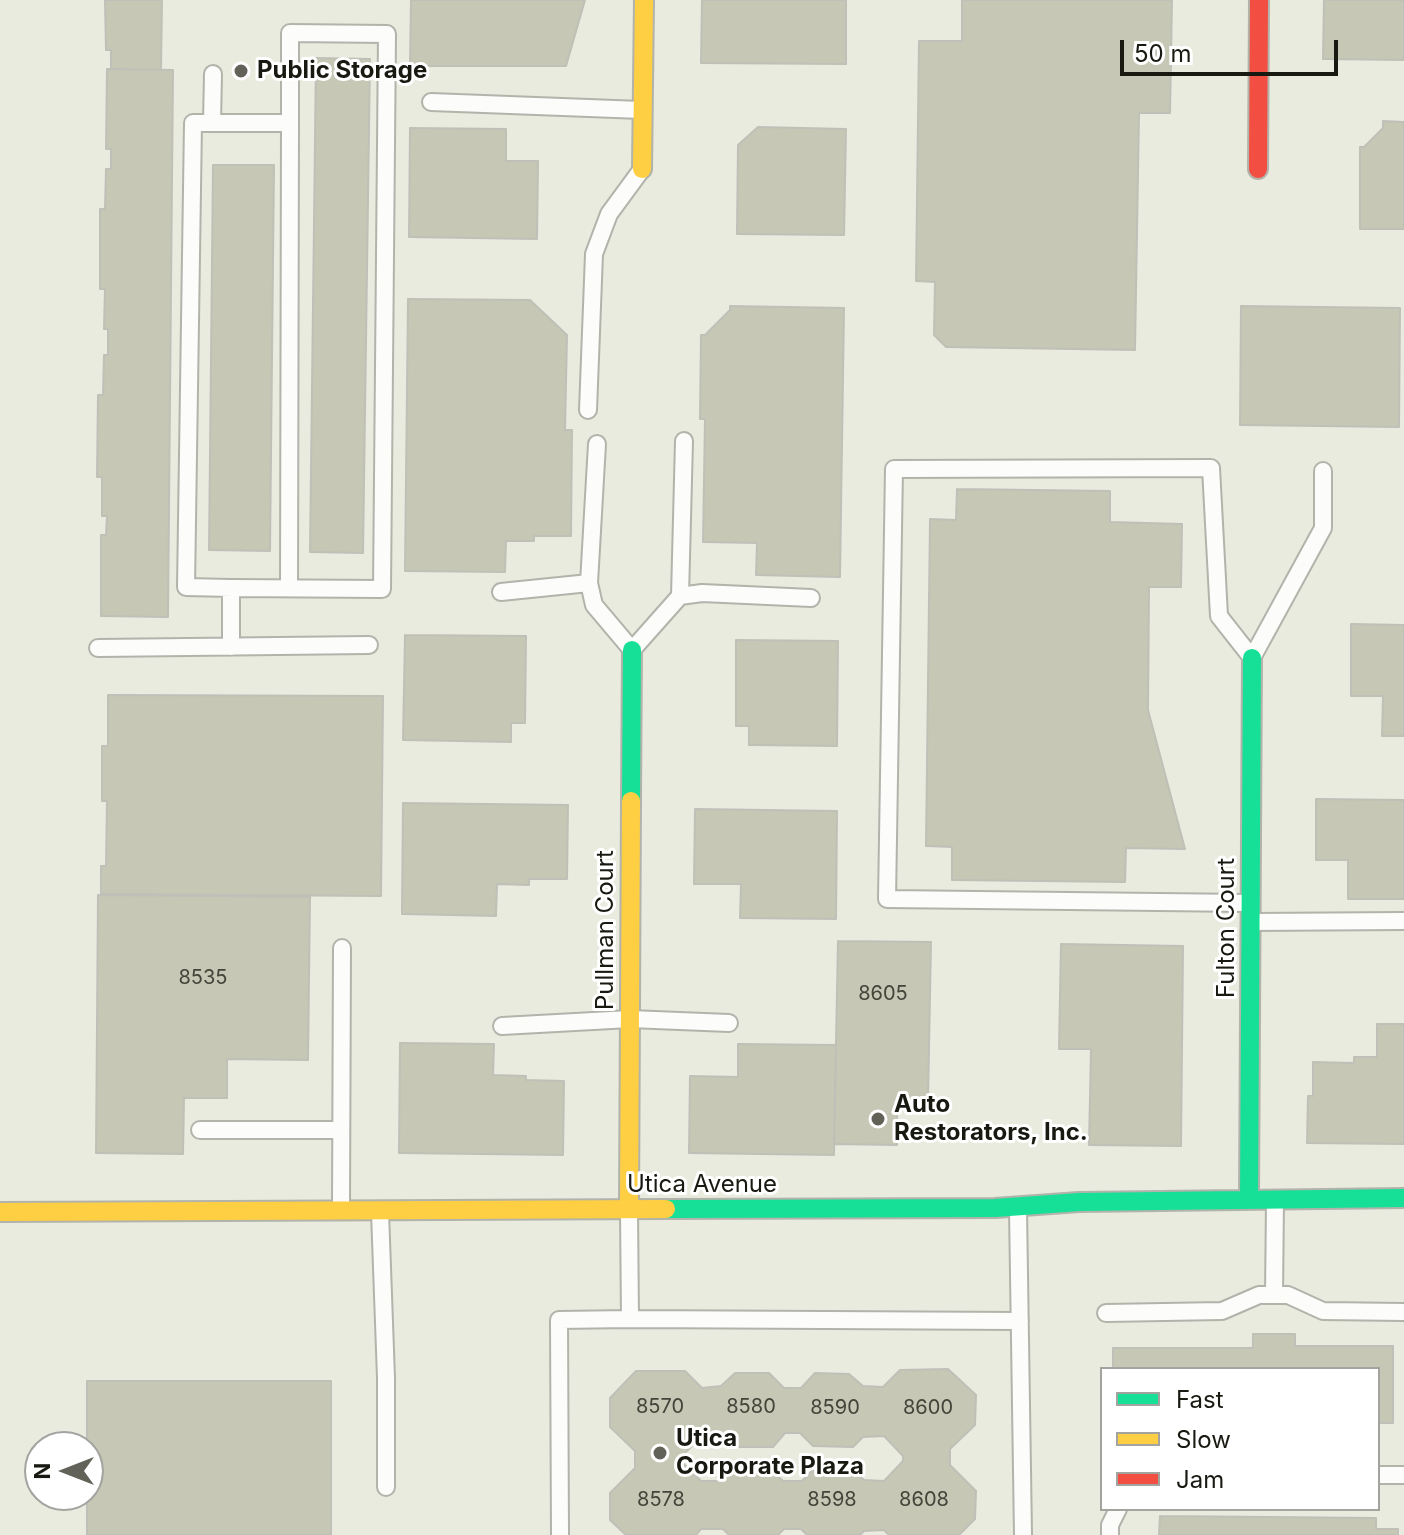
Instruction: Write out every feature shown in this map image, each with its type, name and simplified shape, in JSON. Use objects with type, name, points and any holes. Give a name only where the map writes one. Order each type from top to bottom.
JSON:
[{"type":"street","points":[[642,169],[644,0]]},
{"type":"street","points":[[1258,169],[1259,0]]},
{"type":"street","name":"Pullman Court","points":[[629,1209],[632,650]]},
{"type":"street","name":"Fulton Court","points":[[1249,1198],[1252,658]]},
{"type":"street","name":"Utica Avenue","points":[[0,1212],[1018,1206],[1249,1198],[1404,1198]]},
{"type":"lane","points":[[289,588],[290,123],[290,33],[387,34],[382,589],[186,587],[193,123],[290,123]]},
{"type":"lane","points":[[212,123],[213,74]]},
{"type":"lane","points":[[431,102],[643,110]]},
{"type":"lane","points":[[588,410],[594,254],[609,214],[642,169]]},
{"type":"lane","points":[[597,444],[589,583],[594,605],[632,650],[680,596],[684,441]]},
{"type":"lane","points":[[1251,903],[887,899],[894,469],[1211,468],[1219,616],[1252,658],[1323,528],[1323,471]]},
{"type":"lane","points":[[501,592],[589,583]]},
{"type":"lane","points":[[231,588],[231,647]]},
{"type":"lane","points":[[680,596],[702,593],[811,598]]},
{"type":"lane","points":[[98,648],[369,645]]},
{"type":"lane","points":[[1250,922],[1404,921]]},
{"type":"lane","points":[[341,1210],[342,948]]},
{"type":"lane","points":[[502,1026],[630,1019],[729,1023]]},
{"type":"lane","points":[[200,1130],[341,1130]]},
{"type":"lane","points":[[1274,1295],[1275,1198]]},
{"type":"lane","points":[[1018,1206],[1023,1535]]},
{"type":"lane","points":[[629,1209],[630,1319]]},
{"type":"lane","points":[[380,1210],[386,1487]]},
{"type":"lane","points":[[1106,1313],[1222,1311],[1259,1295],[1288,1295],[1323,1311],[1404,1312]]},
{"type":"lane","points":[[560,1535],[559,1320],[1020,1321]]},
{"type":"lane","points":[[1380,1475],[1404,1475]]},
{"type":"lane","points":[[1110,1535],[1110,1525],[1117,1511]]},
{"type":"building","points":[[105,0],[162,0],[161,70],[111,69],[111,50],[106,50]]},
{"type":"building","points":[[411,0],[585,0],[566,66],[410,66]]},
{"type":"building","points":[[702,0],[846,0],[846,64],[701,63]]},
{"type":"building","points":[[962,0],[1172,0],[1170,113],[1139,113],[1135,350],[946,347],[934,335],[935,282],[916,281],[919,41],[962,41]]},
{"type":"building","points":[[1324,0],[1404,0],[1404,60],[1323,59]]},
{"type":"building","points":[[316,58],[370,59],[363,553],[310,552]]},
{"type":"building","points":[[107,69],[173,70],[168,617],[101,616],[101,535],[106,535],[107,516],[102,516],[102,477],[97,477],[98,395],[103,395],[104,355],[108,355],[108,329],[104,329],[105,289],[100,289],[100,209],[105,209],[106,169],[111,169],[111,149],[106,149]]},
{"type":"building","points":[[1383,121],[1404,122],[1404,229],[1360,229],[1360,147],[1364,147],[1383,128]]},
{"type":"building","points":[[758,127],[846,129],[844,235],[737,234],[738,145]]},
{"type":"building","points":[[410,128],[506,129],[506,161],[538,161],[537,239],[409,237]]},
{"type":"building","points":[[213,165],[274,165],[270,551],[209,550]]},
{"type":"building","points":[[408,299],[530,300],[567,335],[565,430],[572,430],[571,536],[534,536],[534,541],[506,541],[505,572],[405,571]]},
{"type":"building","points":[[730,306],[844,308],[840,577],[756,575],[757,543],[703,542],[705,419],[700,419],[701,335],[705,335],[730,310]]},
{"type":"building","points":[[1241,306],[1400,308],[1399,427],[1240,425]]},
{"type":"building","points":[[957,489],[1110,491],[1110,522],[1182,524],[1181,587],[1149,587],[1148,710],[1185,849],[1126,848],[1125,882],[952,880],[952,847],[926,846],[930,519],[956,520]]},
{"type":"building","points":[[1351,624],[1404,625],[1404,736],[1382,736],[1383,696],[1351,696]]},
{"type":"building","points":[[405,635],[526,636],[525,723],[511,723],[511,742],[403,740]]},
{"type":"building","points":[[736,640],[838,641],[837,746],[749,745],[749,726],[736,726]]},
{"type":"building","points":[[108,695],[383,696],[381,896],[101,894],[101,866],[106,866],[107,801],[102,801],[102,746],[108,746]]},
{"type":"building","points":[[1316,799],[1404,800],[1404,899],[1348,899],[1348,860],[1316,860]]},
{"type":"building","points":[[403,803],[568,805],[567,879],[529,879],[529,885],[497,884],[496,916],[402,914]]},
{"type":"building","points":[[695,809],[837,811],[836,919],[740,918],[741,884],[694,884]]},
{"type":"building","points":[[98,895],[310,897],[308,1060],[227,1059],[227,1098],[184,1098],[183,1154],[96,1153]]},
{"type":"building","points":[[838,941],[931,942],[928,1101],[897,1101],[897,1145],[834,1144]]},
{"type":"building","points":[[1061,944],[1183,946],[1181,1146],[1089,1145],[1091,1049],[1059,1049]]},
{"type":"building","points":[[1377,1024],[1404,1024],[1404,1144],[1307,1143],[1308,1096],[1313,1096],[1313,1062],[1354,1063],[1354,1057],[1377,1057]]},
{"type":"building","points":[[400,1043],[494,1044],[493,1075],[564,1081],[563,1155],[399,1153]]},
{"type":"building","points":[[738,1044],[836,1045],[834,1155],[689,1153],[690,1076],[738,1077]]},
{"type":"building","points":[[1253,1334],[1295,1334],[1295,1346],[1393,1346],[1393,1423],[1380,1423],[1380,1367],[1113,1367],[1113,1348],[1253,1348]]},
{"type":"building","name":"Utica Corporate Plaza","points":[[948,1369],[976,1395],[975,1425],[950,1449],[950,1465],[976,1491],[975,1519],[959,1535],[889,1535],[884,1530],[864,1531],[860,1535],[807,1535],[801,1529],[784,1529],[778,1535],[729,1535],[723,1529],[701,1529],[696,1535],[626,1535],[610,1520],[610,1493],[635,1468],[635,1451],[610,1427],[610,1398],[636,1371],[685,1371],[702,1388],[721,1386],[735,1373],[769,1373],[784,1388],[801,1388],[815,1373],[849,1374],[863,1386],[883,1387],[900,1370]],"holes":[[[785,1433],[800,1433],[813,1446],[853,1447],[863,1437],[884,1436],[903,1456],[903,1461],[884,1481],[864,1480],[852,1470],[813,1470],[802,1481],[783,1481],[772,1470],[730,1470],[722,1481],[701,1481],[682,1462],[682,1456],[701,1437],[721,1437],[732,1447],[773,1447]]]},
{"type":"building","points":[[87,1381],[331,1381],[331,1535],[87,1535],[87,1511],[104,1511],[104,1431],[87,1431]]},
{"type":"building","points":[[1160,1516],[1376,1518],[1376,1529],[1398,1529],[1398,1535],[1159,1535]]},
{"type":"traffic: fast","points":[[631,801],[632,650]]},
{"type":"traffic: fast","points":[[1249,1198],[1252,658]]},
{"type":"traffic: fast","points":[[666,1209],[995,1208],[1079,1202],[1404,1198]]},
{"type":"traffic: slow","points":[[642,169],[644,0]]},
{"type":"traffic: slow","points":[[629,1209],[631,801]]},
{"type":"traffic: slow","points":[[0,1212],[666,1209]]},
{"type":"traffic: jam","points":[[1258,169],[1259,0]]},
{"type":"place","name":"Public Storage","points":[[241,71]]},
{"type":"place","name":"Auto Restorators, Inc.","points":[[878,1119]]},
{"type":"place","name":"Utica Corporate Plaza","points":[[660,1453]]}]
